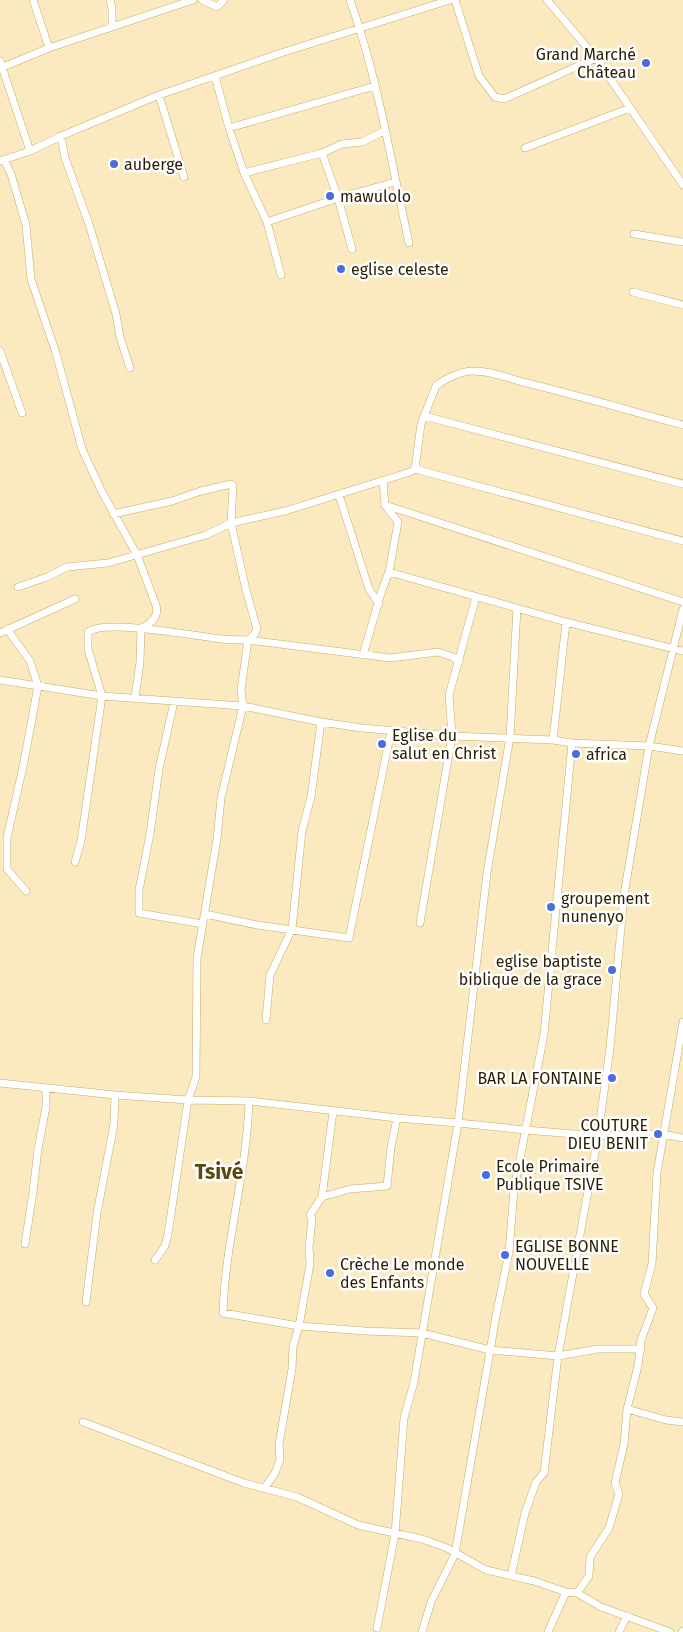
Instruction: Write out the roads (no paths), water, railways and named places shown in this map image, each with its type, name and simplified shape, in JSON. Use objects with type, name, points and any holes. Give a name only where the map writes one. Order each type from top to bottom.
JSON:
[{"type":"street","points":[[33,0],[49,48]]},
{"type":"street","points":[[110,0],[112,27]]},
{"type":"street","points":[[30,152],[1,64],[193,0]]},
{"type":"street","points":[[202,0],[217,6],[224,0]]},
{"type":"street","points":[[350,0],[360,28],[375,86],[409,243]]},
{"type":"street","points":[[141,628],[156,617],[157,611],[137,555],[113,514],[82,449],[56,353],[31,279],[26,225],[10,174],[2,161],[30,152],[61,136],[159,95],[450,0]]},
{"type":"street","points":[[455,0],[479,76],[495,97],[504,99],[596,58]]},
{"type":"street","points":[[547,0],[596,58],[683,185]]},
{"type":"street","points":[[215,76],[244,173],[267,222],[281,275]]},
{"type":"street","points":[[229,128],[375,86]]},
{"type":"street","points":[[159,95],[184,177]]},
{"type":"street","points":[[526,148],[630,108]]},
{"type":"street","points":[[244,173],[322,153],[342,144],[362,142],[384,131]]},
{"type":"street","points":[[61,136],[65,158],[116,314],[120,336],[130,368]]},
{"type":"street","points":[[322,153],[338,198],[352,249]]},
{"type":"street","points":[[267,222],[338,198],[395,182]]},
{"type":"street","points":[[634,234],[683,242]]},
{"type":"street","points":[[634,292],[683,305]]},
{"type":"street","points":[[0,352],[22,413]]},
{"type":"street","points":[[415,469],[419,436],[424,416],[436,386],[471,371],[485,372],[548,388],[683,425]]},
{"type":"street","points":[[424,416],[683,484]]},
{"type":"street","points":[[18,587],[47,577],[67,567],[108,563],[137,555],[206,535],[231,523],[285,511],[415,469],[683,541]]},
{"type":"street","points":[[363,655],[389,572],[398,522],[385,505],[383,480]]},
{"type":"street","points":[[113,514],[172,501],[228,484],[234,486],[231,523],[257,629],[248,640],[241,690],[243,706],[221,798],[217,839],[198,958],[196,1076],[188,1100],[168,1234],[156,1260]]},
{"type":"street","points":[[339,495],[369,589],[379,604]]},
{"type":"street","points":[[385,505],[683,602]]},
{"type":"street","points":[[389,572],[566,622],[683,651]]},
{"type":"street","points":[[420,924],[452,736],[449,695],[476,597]]},
{"type":"street","points":[[26,891],[7,869],[6,847],[38,686],[30,661],[4,631],[75,599]]},
{"type":"street","points":[[377,1628],[395,1534],[404,1418],[414,1382],[458,1122],[487,873],[510,737],[517,608]]},
{"type":"street","points":[[511,1576],[525,1513],[536,1482],[544,1473],[558,1356],[598,1136],[610,1048],[624,896],[649,746],[683,609]]},
{"type":"street","points":[[553,740],[566,622]]},
{"type":"street","points":[[135,698],[140,662],[141,628]]},
{"type":"street","points":[[75,862],[81,841],[102,696],[88,649],[88,632],[91,629],[141,628],[390,658],[438,652],[453,657],[459,662]]},
{"type":"street","points":[[0,680],[102,696],[243,706],[321,722],[391,731],[452,736],[553,740],[572,744],[649,746],[683,751]]},
{"type":"street","points":[[174,702],[159,769],[150,834],[139,890],[139,913],[203,924]]},
{"type":"street","points":[[266,1020],[270,975],[292,929],[302,831],[312,797],[321,722]]},
{"type":"street","points":[[205,914],[258,925],[349,938],[391,731]]},
{"type":"street","points":[[422,1632],[431,1602],[455,1554],[509,1252],[514,1190],[544,1034],[572,744]]},
{"type":"street","points":[[576,1593],[589,1576],[590,1557],[609,1528],[620,1494],[615,1483],[624,1444],[627,1409],[644,1330],[653,1308],[644,1294],[652,1264],[657,1173],[683,1022]]},
{"type":"street","points":[[0,1083],[115,1095],[188,1100],[249,1101],[333,1112],[598,1136],[663,1134],[683,1138]]},
{"type":"street","points":[[25,1244],[38,1149],[46,1107],[46,1089]]},
{"type":"street","points":[[86,1302],[97,1213],[114,1124],[115,1095]]},
{"type":"street","points":[[249,1101],[248,1128],[226,1276],[223,1313],[299,1326],[422,1333],[490,1350],[558,1356],[598,1349],[641,1349]]},
{"type":"street","points":[[264,1490],[275,1473],[280,1460],[278,1444],[292,1369],[293,1346],[299,1326],[310,1264],[309,1247],[312,1219],[310,1215],[322,1197],[333,1112]]},
{"type":"street","points":[[322,1197],[350,1189],[387,1186],[391,1147],[397,1118]]},
{"type":"street","points":[[627,1409],[666,1420],[683,1422]]},
{"type":"street","points":[[83,1422],[264,1490],[297,1497],[316,1504],[358,1525],[422,1539],[447,1548],[486,1570],[534,1581],[566,1592],[576,1593],[601,1607],[670,1632]]},
{"type":"street","points":[[548,1632],[566,1592]]},
{"type":"street","points":[[619,1632],[627,1616]]},
{"type":"place","name":"Grand Marché Château","points":[[646,63]]},
{"type":"place","name":"auberge","points":[[114,164]]},
{"type":"place","name":"mawulolo","points":[[330,196]]},
{"type":"place","name":"eglise celeste","points":[[341,269]]},
{"type":"place","name":"Eglise du salut en Christ","points":[[382,744]]},
{"type":"place","name":"africa","points":[[576,754]]},
{"type":"place","name":"groupement nunenyo","points":[[551,907]]},
{"type":"place","name":"eglise baptiste biblique de la grace","points":[[612,970]]},
{"type":"place","name":"BAR LA FONTAINE","points":[[612,1078]]},
{"type":"place","name":"COUTURE DIEU BENIT","points":[[658,1134]]},
{"type":"place","name":"Ecole Primaire Publique TSIVE","points":[[486,1175]]},
{"type":"place","name":"EGLISE BONNE NOUVELLE","points":[[505,1255]]},
{"type":"place","name":"Crèche Le monde des Enfants","points":[[330,1273]]},
{"type":"district","name":"Tsivé","points":[[219,1172]]}]
